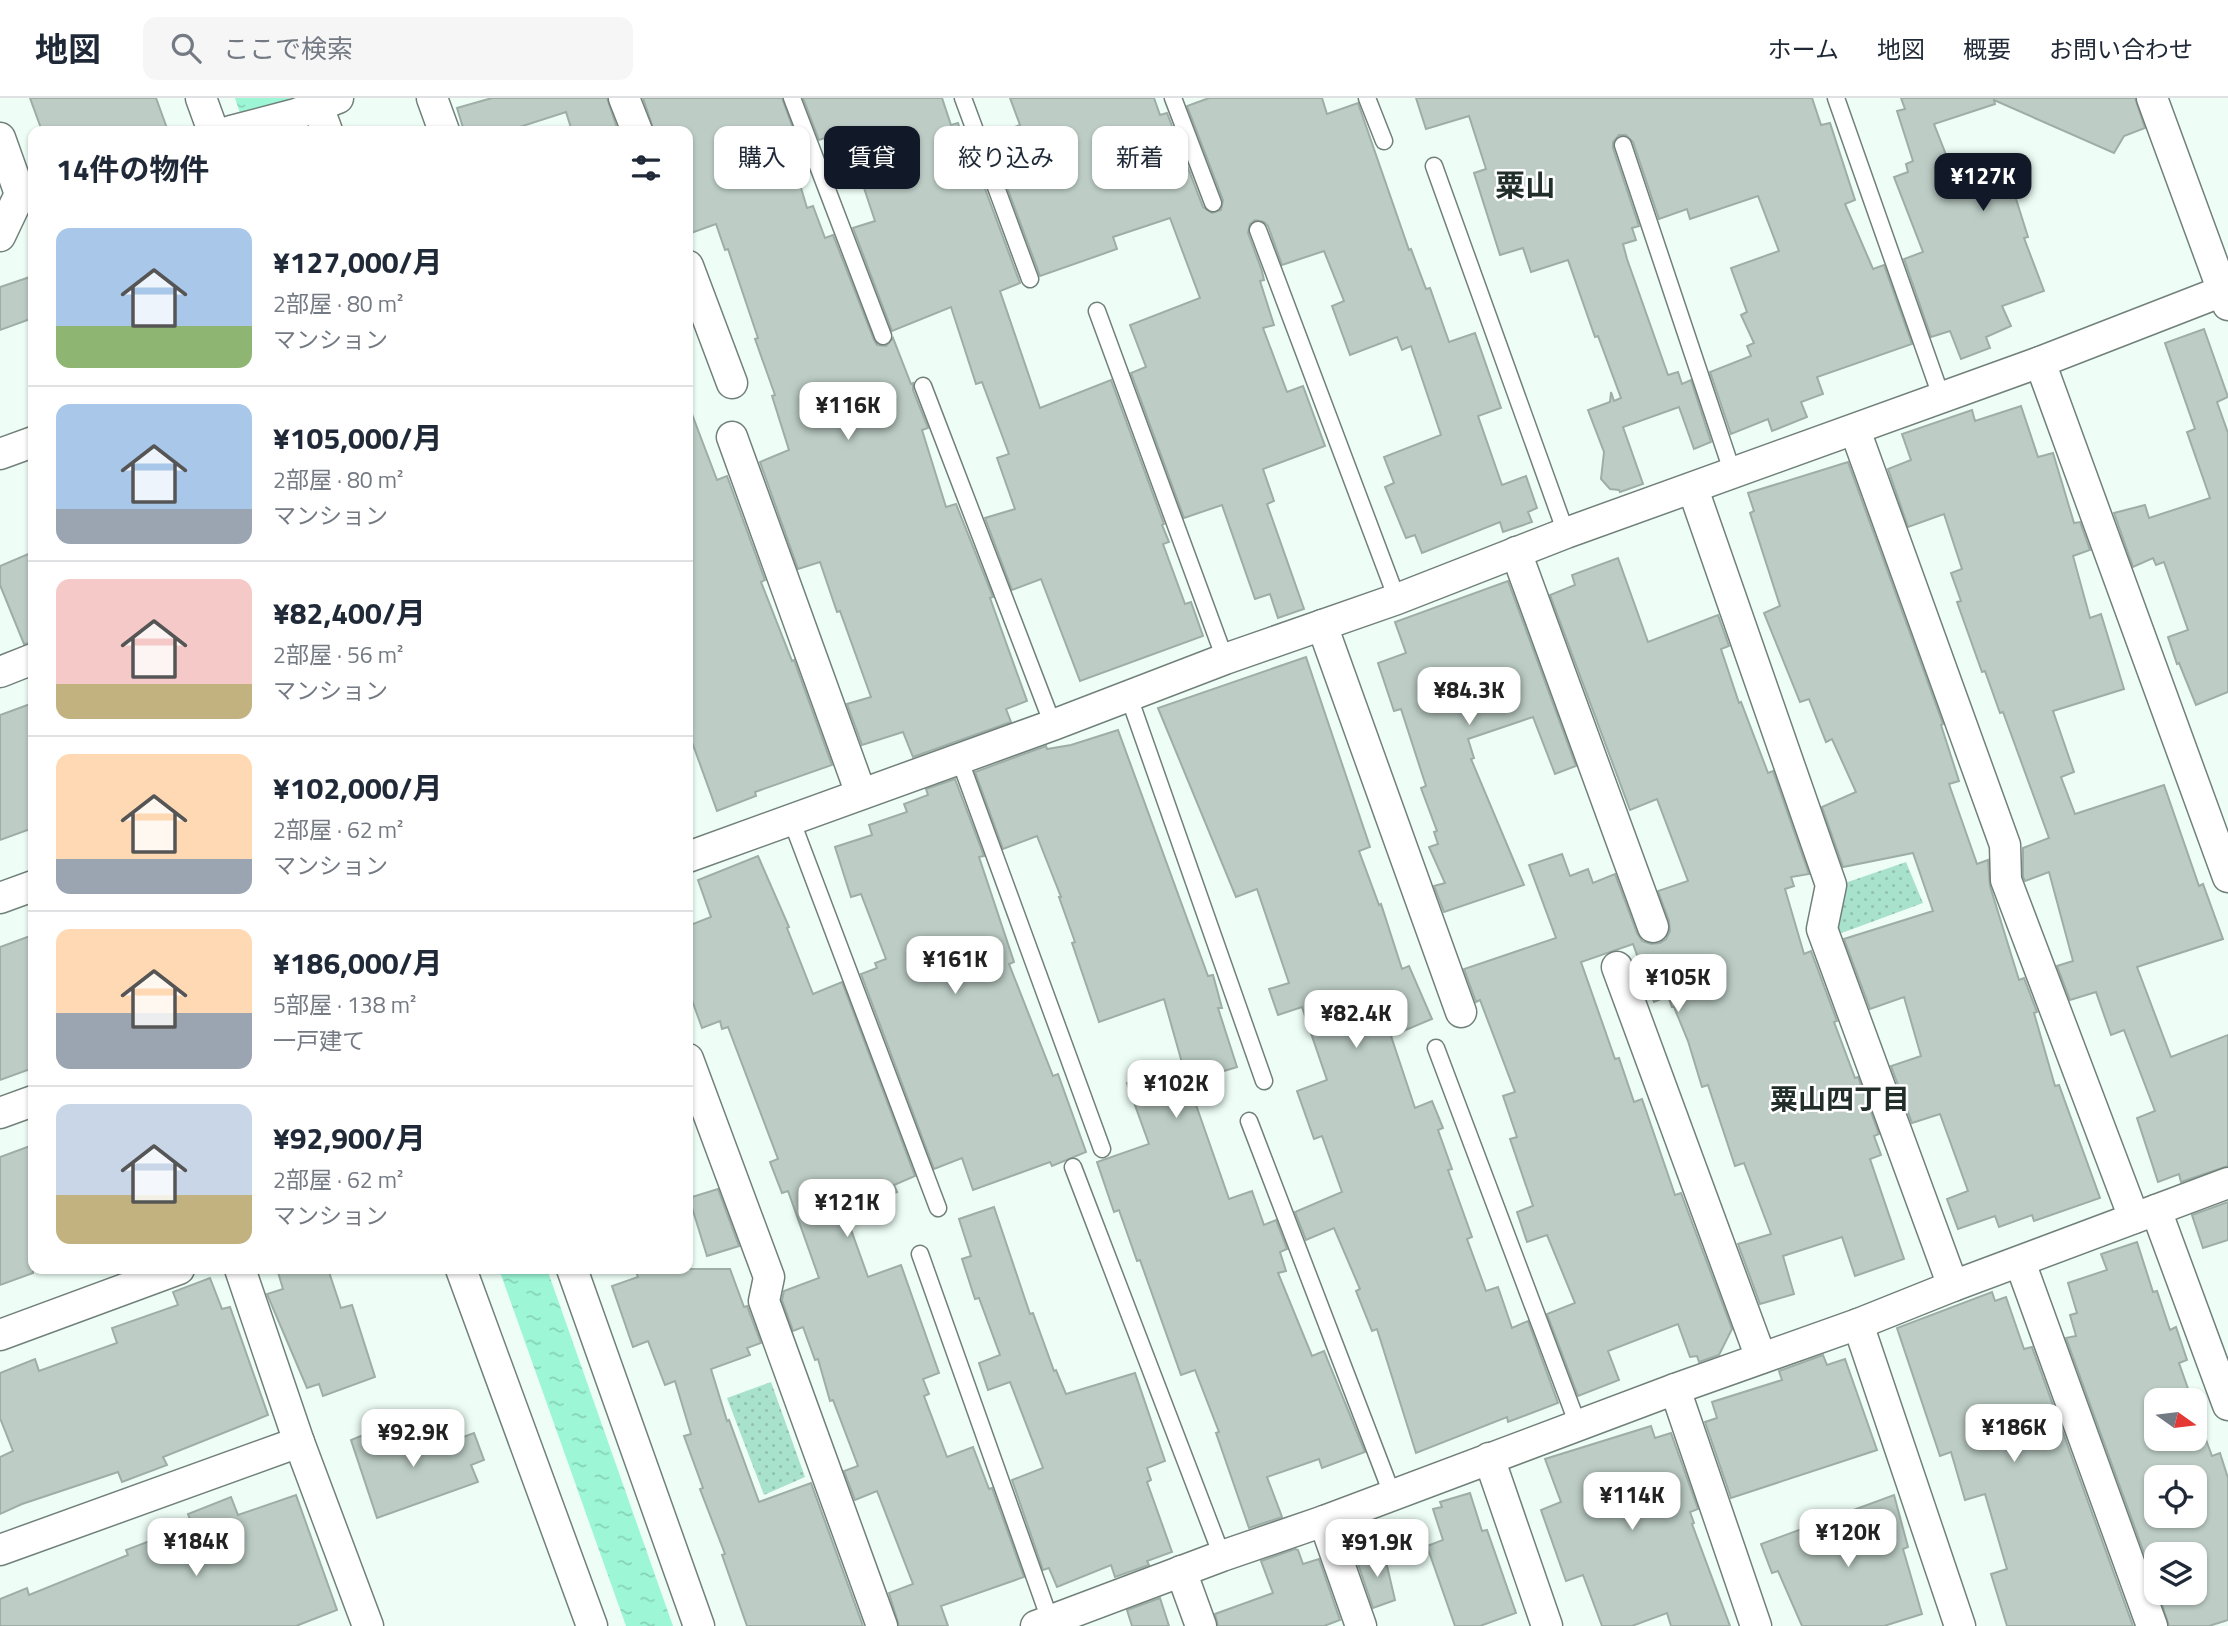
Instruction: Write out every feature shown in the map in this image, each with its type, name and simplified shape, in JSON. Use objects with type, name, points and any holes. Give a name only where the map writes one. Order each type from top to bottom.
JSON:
[{"type":"street","points":[[201,98],[224,126]]},
{"type":"street","points":[[432,98],[442,126]]},
{"type":"street","points":[[624,98],[634,126]]},
{"type":"street","points":[[693,854],[1053,725],[1225,659],[1397,599],[1566,533],[1855,430],[1941,396],[2226,295],[2152,98]]},
{"type":"street","points":[[245,126],[319,109]]},
{"type":"street","points":[[0,138],[20,194],[0,236]]},
{"type":"street","points":[[693,279],[732,383]]},
{"type":"street","points":[[2040,362],[2228,877]]},
{"type":"street","points":[[1855,430],[2005,845],[2006,880],[2228,1405]]},
{"type":"street","points":[[732,437],[862,794]]},
{"type":"street","points":[[0,454],[28,444]]},
{"type":"street","points":[[1693,489],[1831,885],[1822,929],[1953,1286]]},
{"type":"street","points":[[1516,552],[1653,927]]},
{"type":"street","points":[[1322,625],[1461,1012]]},
{"type":"street","points":[[0,672],[28,661]]},
{"type":"street","points":[[0,898],[28,888]]},
{"type":"street","points":[[1617,967],[1761,1358]]},
{"type":"street","points":[[693,1072],[769,1277],[764,1301],[882,1626]]},
{"type":"street","points":[[0,1113],[28,1103]]},
{"type":"street","points":[[1043,1623],[1858,1324],[2228,1183]]},
{"type":"street","points":[[2020,1262],[2152,1626]]},
{"type":"street","points":[[0,1335],[165,1274]]},
{"type":"street","points":[[242,1274],[299,1442],[368,1626]]},
{"type":"street","points":[[463,1274],[592,1626]]},
{"type":"street","points":[[574,1274],[699,1626]]},
{"type":"street","points":[[1858,1324],[1961,1626]]},
{"type":"street","points":[[1675,1389],[1756,1626]]},
{"type":"street","points":[[0,1550],[299,1442]]},
{"type":"street","points":[[1489,1458],[1547,1626]]},
{"type":"street","points":[[1324,1521],[1361,1626]]},
{"type":"street","points":[[1181,1572],[1201,1626]]},
{"type":"lane","points":[[792,98],[883,336]]},
{"type":"lane","points":[[964,98],[1030,279]]},
{"type":"lane","points":[[1173,98],[1213,203]]},
{"type":"lane","points":[[1367,98],[1384,141]]},
{"type":"lane","points":[[1836,98],[1941,396]]},
{"type":"lane","points":[[1623,145],[1733,474]]},
{"type":"lane","points":[[1434,166],[1566,533]]},
{"type":"lane","points":[[1258,230],[1397,599]]},
{"type":"lane","points":[[1097,311],[1225,659]]},
{"type":"lane","points":[[923,386],[1053,725]]},
{"type":"lane","points":[[1129,697],[1264,1081]]},
{"type":"lane","points":[[959,758],[1102,1149]]},
{"type":"lane","points":[[791,819],[938,1208]]},
{"type":"lane","points":[[1436,1048],[1578,1425]]},
{"type":"lane","points":[[1249,1121],[1392,1494]]},
{"type":"lane","points":[[1073,1167],[1222,1556]]},
{"type":"lane","points":[[920,1254],[1043,1623]]},
{"type":"shaded area","points":[[1906,862],[1923,903],[1839,934],[1833,916],[1845,883]]},
{"type":"shaded area","points":[[771,1382],[805,1477],[764,1495],[727,1398]]},
{"type":"water","points":[[235,98],[289,98],[298,126],[244,126]]},
{"type":"water","points":[[501,1274],[549,1274],[673,1626],[626,1626]]},
{"type":"building","points":[[30,98],[156,98],[166,126],[40,126]]},
{"type":"building","points":[[492,98],[607,98],[616,126],[570,126],[566,112],[523,126],[462,126],[457,108]]},
{"type":"building","points":[[643,98],[782,98],[792,126],[714,126],[714,189],[801,189],[807,208],[813,206],[825,238],[833,235],[877,345],[886,346],[893,338],[911,384],[913,383],[913,390],[928,428],[922,430],[946,507],[956,504],[993,597],[990,598],[1027,701],[1006,709],[1011,722],[913,757],[903,732],[862,745],[847,704],[871,697],[820,562],[798,569],[760,462],[789,450],[772,396],[775,395],[755,339],[758,338],[728,249],[725,250],[716,224],[693,232],[693,126],[652,126]]},
{"type":"building","points":[[803,98],[942,98],[951,125],[958,123],[959,126],[934,126],[934,189],[985,189],[1020,283],[1000,291],[1040,408],[1111,380],[1164,524],[1162,525],[1169,542],[1163,544],[1185,604],[1191,602],[1203,636],[1080,681],[1041,579],[1012,590],[985,518],[1015,509],[997,458],[1009,454],[982,382],[976,384],[951,307],[892,331],[853,228],[875,221],[864,189],[920,189],[920,126],[824,126],[824,138],[819,140]]},
{"type":"building","points":[[1010,98],[1154,98],[1160,115],[1167,113],[1172,126],[1092,126],[1092,189],[1188,189],[1188,168],[1203,207],[1212,213],[1221,210],[1223,200],[1187,106],[1209,98],[1322,98],[1327,114],[1358,103],[1409,250],[1411,249],[1426,289],[1430,288],[1449,342],[1475,333],[1501,408],[1478,416],[1502,485],[1526,476],[1537,508],[1528,512],[1532,522],[1503,532],[1500,522],[1422,553],[1415,535],[1406,538],[1385,487],[1394,483],[1384,457],[1441,435],[1411,346],[1402,350],[1397,337],[1350,355],[1332,306],[1344,301],[1324,251],[1282,265],[1268,226],[1255,220],[1250,224],[1248,233],[1262,271],[1264,280],[1260,281],[1274,325],[1263,328],[1287,392],[1303,386],[1325,446],[1263,469],[1274,501],[1267,504],[1304,609],[1278,618],[1270,594],[1255,599],[1222,505],[1184,518],[1131,373],[1146,367],[1130,325],[1200,298],[1170,218],[1113,237],[1117,249],[1040,276],[1008,189],[1078,189],[1078,126],[1017,126],[1020,125]]},
{"type":"building","points":[[1416,98],[1812,98],[1821,125],[1830,123],[1855,200],[1845,204],[1873,269],[1884,265],[1912,344],[1817,377],[1823,394],[1801,402],[1807,417],[1772,431],[1768,419],[1731,434],[1710,372],[1751,356],[1747,346],[1754,343],[1741,315],[1747,312],[1731,268],[1779,251],[1758,196],[1690,219],[1687,209],[1659,219],[1633,142],[1626,135],[1619,135],[1613,142],[1613,148],[1639,226],[1632,228],[1636,240],[1623,244],[1627,259],[1668,375],[1678,372],[1682,384],[1691,380],[1711,442],[1694,449],[1679,407],[1623,427],[1643,484],[1620,492],[1610,489],[1601,479],[1604,452],[1588,410],[1610,402],[1611,392],[1614,401],[1621,398],[1598,336],[1595,337],[1568,260],[1531,272],[1523,248],[1500,255],[1474,173],[1486,169],[1469,116],[1426,129]]},
{"type":"building","points":[[1901,98],[2135,98],[2145,128],[2124,136],[2114,153],[1994,100],[1995,104],[1934,124],[1956,180],[2005,164],[2028,237],[2024,238],[2044,291],[2002,306],[2011,326],[1986,337],[1990,348],[1961,359],[1950,331],[1931,337],[1904,259],[1923,252],[1894,177],[1908,172],[1906,164],[1913,161],[1897,111],[1905,109]]},
{"type":"building","points":[[28,278],[28,320],[0,330],[0,287]]},
{"type":"building","points":[[2204,329],[2228,397],[2217,402],[2228,433],[2228,692],[2196,705],[2168,637],[2188,630],[2164,562],[2156,565],[2153,558],[2133,567],[2114,513],[2145,505],[2149,518],[2210,498],[2187,432],[2195,429],[2165,343]]},
{"type":"building","points":[[2021,406],[2038,457],[2053,453],[2074,523],[2080,522],[2090,550],[2073,556],[2090,618],[2101,614],[2124,689],[2053,711],[2074,772],[2061,777],[2075,814],[2164,785],[2199,886],[2203,884],[2223,939],[2137,967],[2171,1057],[2228,1035],[2228,1166],[2181,1182],[2179,1174],[2158,1182],[2137,1118],[2155,1111],[2124,1030],[2111,1035],[2096,992],[2070,1000],[2057,966],[2073,961],[2049,872],[2025,881],[2023,877],[2023,848],[2049,838],[2003,712],[2000,713],[1985,671],[1982,672],[1957,602],[1961,601],[1951,573],[1962,569],[1944,514],[1908,527],[1888,469],[1911,460],[1902,434],[1972,410],[1975,421]]},
{"type":"building","points":[[693,417],[717,480],[727,476],[765,580],[761,582],[792,661],[794,660],[832,765],[755,792],[756,796],[717,811],[693,745]]},
{"type":"building","points":[[1848,462],[1943,724],[1941,725],[1959,781],[1949,784],[1977,864],[1988,860],[1990,886],[2019,980],[2024,978],[2037,1012],[2034,1013],[2055,1086],[2059,1085],[2100,1198],[2034,1221],[2032,1215],[1999,1227],[1995,1216],[1958,1229],[1947,1199],[1968,1191],[1940,1114],[1912,1123],[1891,1066],[1921,1056],[1904,997],[1870,1009],[1844,939],[1933,911],[1913,853],[1843,867],[1822,807],[1856,792],[1832,739],[1826,742],[1809,699],[1800,702],[1764,613],[1780,606],[1750,513],[1754,511],[1748,493]]},
{"type":"building","points":[[28,554],[28,643],[24,644],[0,585],[0,566]]},
{"type":"building","points":[[1618,558],[1648,642],[1718,615],[1729,646],[1721,649],[1739,703],[1741,702],[1768,773],[1773,771],[1809,874],[1791,877],[1794,886],[1785,889],[1804,954],[1811,951],[1837,1021],[1834,1022],[1879,1134],[1874,1136],[1881,1155],[1870,1159],[1904,1259],[1855,1276],[1842,1237],[1783,1256],[1794,1294],[1760,1304],[1738,1244],[1771,1234],[1744,1163],[1735,1166],[1708,1085],[1702,1087],[1674,1007],[1668,996],[1654,1002],[1633,944],[1581,962],[1615,1059],[1619,1058],[1634,1102],[1642,1099],[1675,1195],[1681,1193],[1732,1329],[1719,1355],[1699,1362],[1697,1356],[1690,1357],[1678,1324],[1608,1351],[1619,1380],[1578,1396],[1547,1314],[1575,1303],[1547,1235],[1527,1242],[1517,1212],[1533,1206],[1510,1139],[1517,1137],[1503,1096],[1515,1092],[1480,1000],[1476,1002],[1464,969],[1556,938],[1529,865],[1562,854],[1570,876],[1588,869],[1593,883],[1615,874],[1642,941],[1660,943],[1670,931],[1658,891],[1688,881],[1657,799],[1630,810],[1550,595],[1575,585],[1572,575]]},
{"type":"building","points":[[1508,581],[1576,766],[1555,774],[1533,717],[1468,739],[1474,758],[1471,759],[1524,885],[1444,912],[1434,886],[1445,883],[1429,847],[1438,844],[1434,832],[1437,831],[1421,788],[1426,786],[1401,709],[1394,711],[1378,663],[1406,653],[1395,622]]},
{"type":"building","points":[[1306,657],[1370,847],[1359,851],[1379,905],[1381,904],[1402,969],[1409,966],[1432,1019],[1391,1036],[1415,1108],[1432,1101],[1443,1128],[1438,1130],[1452,1169],[1448,1170],[1472,1237],[1467,1239],[1486,1291],[1498,1287],[1512,1328],[1528,1321],[1558,1403],[1508,1422],[1507,1417],[1416,1453],[1377,1329],[1372,1331],[1356,1291],[1360,1289],[1334,1228],[1306,1240],[1295,1212],[1342,1192],[1322,1136],[1314,1139],[1297,1091],[1327,1080],[1302,1007],[1278,1015],[1269,989],[1289,983],[1257,889],[1236,897],[1158,708]]},
{"type":"building","points":[[28,705],[28,830],[0,840],[0,715]]},
{"type":"building","points":[[1118,730],[1208,976],[1213,975],[1222,1008],[1218,1008],[1237,1067],[1188,1082],[1229,1199],[1252,1191],[1264,1225],[1276,1220],[1287,1249],[1280,1252],[1286,1271],[1278,1273],[1312,1356],[1324,1351],[1365,1452],[1322,1468],[1319,1459],[1267,1477],[1282,1517],[1249,1528],[1216,1433],[1219,1432],[1195,1370],[1181,1375],[1140,1260],[1137,1261],[1119,1210],[1114,1212],[1097,1162],[1149,1144],[1127,1083],[1181,1063],[1186,1077],[1164,999],[1099,1022],[1072,943],[1075,942],[1061,897],[1037,836],[1003,849],[975,772],[1046,746],[1047,749],[1071,745]]},
{"type":"building","points":[[955,779],[984,856],[979,857],[1014,962],[1009,964],[1053,1076],[1058,1074],[1086,1152],[1052,1166],[1050,1162],[973,1190],[962,1158],[934,1169],[861,974],[877,968],[875,963],[886,959],[861,894],[851,897],[835,847],[872,835],[869,825],[907,812],[904,804],[928,795],[926,789]]},
{"type":"building","points":[[758,856],[789,927],[787,928],[813,994],[842,982],[915,1176],[894,1185],[897,1192],[882,1199],[887,1210],[849,1224],[868,1277],[901,1265],[939,1373],[923,1379],[929,1394],[924,1396],[947,1457],[973,1447],[989,1489],[992,1488],[1024,1577],[941,1606],[948,1626],[899,1626],[889,1593],[913,1584],[877,1491],[855,1500],[844,1471],[858,1466],[833,1400],[830,1401],[818,1359],[815,1360],[803,1327],[793,1331],[782,1300],[784,1291],[819,1278],[788,1191],[782,1193],[770,1162],[778,1159],[728,1027],[722,1029],[720,1021],[702,1028],[693,1003],[693,924],[711,917],[698,880]]},
{"type":"building","points":[[28,937],[28,1070],[0,1080],[0,947]]},
{"type":"building","points":[[28,1147],[28,1274],[30,1274],[0,1285],[0,1157]]},
{"type":"building","points":[[718,1189],[739,1246],[707,1256],[693,1211],[693,1197]]},
{"type":"building","points":[[2228,1202],[2228,1240],[2203,1248],[2192,1215]]},
{"type":"building","points":[[994,1207],[1030,1314],[1033,1313],[1054,1371],[1056,1370],[1066,1394],[1135,1373],[1165,1461],[1147,1468],[1151,1480],[1147,1482],[1172,1552],[1147,1561],[1149,1565],[1115,1577],[1111,1565],[1057,1587],[1049,1568],[1043,1570],[1012,1480],[1043,1468],[1010,1382],[988,1390],[979,1363],[1000,1355],[979,1298],[975,1299],[962,1259],[971,1256],[959,1219]]},
{"type":"building","points":[[2137,1242],[2153,1292],[2157,1291],[2170,1330],[2176,1327],[2187,1360],[2179,1363],[2188,1388],[2144,1388],[2144,1451],[2207,1451],[2207,1442],[2212,1456],[2220,1453],[2228,1478],[2228,1620],[2209,1626],[2169,1626],[2162,1605],[2207,1605],[2207,1542],[2144,1542],[2144,1553],[2066,1338],[2076,1336],[2070,1315],[2077,1313],[2068,1283],[2107,1270],[2101,1254]]},
{"type":"building","points":[[693,1269],[730,1269],[761,1343],[747,1348],[750,1355],[711,1369],[727,1421],[729,1420],[759,1502],[811,1483],[863,1626],[747,1626],[684,1436],[691,1434],[675,1381],[665,1385],[648,1341],[633,1347],[612,1286],[638,1277],[637,1274],[693,1274]]},
{"type":"building","points":[[278,1274],[330,1274],[341,1308],[352,1305],[375,1377],[323,1396],[319,1384],[307,1388],[267,1294],[283,1289]]},
{"type":"building","points":[[210,1278],[222,1309],[230,1307],[268,1415],[163,1457],[167,1465],[122,1482],[118,1472],[0,1514],[0,1457],[13,1451],[0,1418],[0,1373],[35,1359],[39,1371],[117,1343],[112,1328],[178,1305],[173,1292]]},
{"type":"building","points":[[1992,1292],[1995,1301],[2006,1297],[2024,1349],[2032,1347],[2133,1626],[2007,1626],[1991,1574],[2007,1569],[1985,1494],[1965,1500],[1951,1452],[1940,1456],[1897,1328]]},
{"type":"building","points":[[1823,1355],[1827,1365],[1845,1359],[1877,1450],[1731,1498],[1705,1422],[1717,1418],[1712,1402],[1782,1380],[1779,1371]]},
{"type":"building","points":[[395,1422],[409,1457],[474,1433],[484,1460],[471,1465],[478,1482],[377,1518],[351,1440]]},
{"type":"building","points":[[1651,1426],[1655,1438],[1671,1433],[1698,1509],[1690,1512],[1694,1523],[1692,1524],[1730,1626],[1671,1626],[1667,1613],[1632,1626],[1602,1626],[1583,1575],[1566,1581],[1541,1510],[1561,1502],[1545,1459]]},
{"type":"building","points":[[1470,1493],[1482,1531],[1487,1530],[1516,1613],[1480,1626],[1455,1626],[1427,1546],[1443,1540],[1433,1509],[1442,1507],[1440,1502]]},
{"type":"building","points":[[296,1495],[337,1610],[296,1626],[0,1626],[0,1599],[27,1588],[29,1595],[128,1555],[126,1550],[192,1525],[188,1514],[231,1497],[238,1515]]},
{"type":"building","points":[[1894,1495],[1908,1547],[1903,1549],[1922,1614],[1884,1626],[1802,1626],[1778,1571],[1772,1573],[1761,1544]]},
{"type":"building","points":[[1298,1550],[1303,1564],[1319,1559],[1340,1620],[1324,1626],[1218,1626],[1215,1614],[1273,1593],[1261,1561]]},
{"type":"building","points":[[1384,1553],[1395,1600],[1373,1608],[1356,1558]]},
{"type":"building","points":[[1160,1598],[1169,1626],[1132,1626],[1127,1610]]},
{"type":"district","name":"粟山","points":[[1525,186]]},
{"type":"district","name":"粟山四丁目","points":[[1840,1099]]}]
